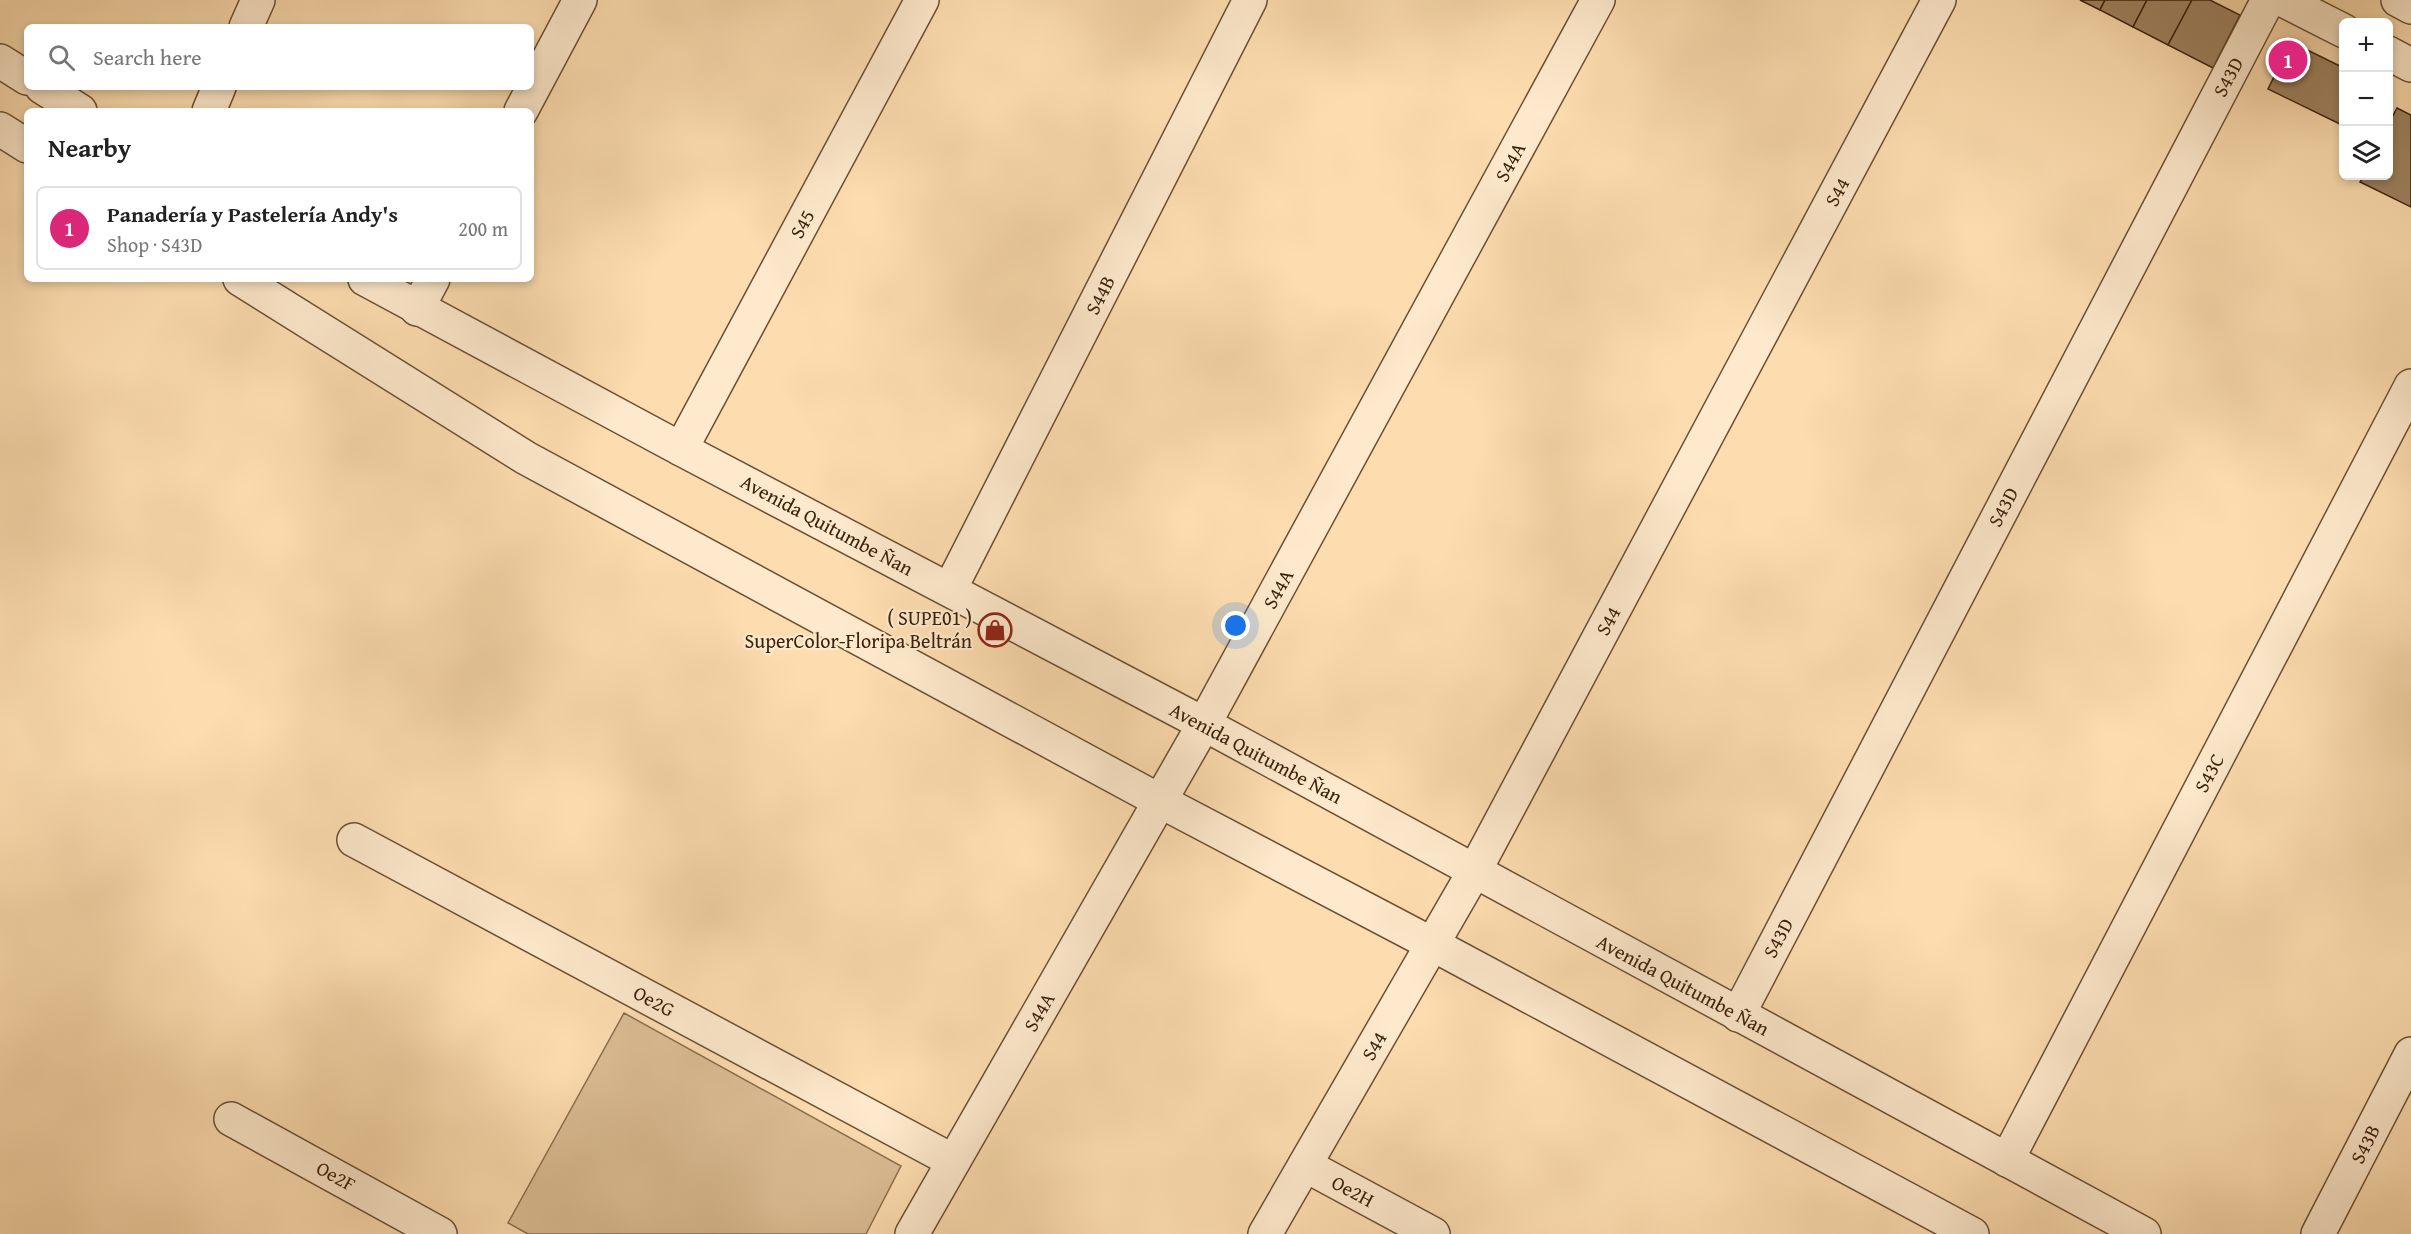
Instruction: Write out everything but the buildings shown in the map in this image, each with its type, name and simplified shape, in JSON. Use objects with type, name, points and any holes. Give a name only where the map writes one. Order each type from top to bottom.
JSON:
[{"type":"street","points":[[247,24],[258,0]]},
{"type":"street","points":[[534,87],[580,0]]},
{"type":"street","name":"S45","points":[[681,449],[922,0]]},
{"type":"street","name":"S44B","points":[[950,589],[1250,0]]},
{"type":"street","name":"S44A","points":[[912,1234],[1204,724],[1598,0]]},
{"type":"street","name":"S44","points":[[1265,1234],[1474,872],[1939,0]]},
{"type":"street","name":"S43D","points":[[1738,1015],[2268,0]]},
{"type":"street","points":[[2283,0],[2339,29]]},
{"type":"street","points":[[2398,0],[2411,7]]},
{"type":"street","points":[[2393,55],[2411,64]]},
{"type":"street","points":[[0,61],[24,76]]},
{"type":"street","points":[[47,90],[75,108]]},
{"type":"street","points":[[210,108],[218,90]]},
{"type":"street","points":[[523,108],[532,90]]},
{"type":"street","points":[[0,129],[24,144]]},
{"type":"street","points":[[245,282],[526,458],[1160,801],[1432,944],[1972,1234]]},
{"type":"street","name":"Avenida Quitumbe Ñan","points":[[370,282],[681,449],[1204,724],[2144,1234]]},
{"type":"street","points":[[417,309],[431,282]]},
{"type":"street","name":"S43C","points":[[2007,1160],[2411,386]]},
{"type":"street","name":"Oe2G","points":[[354,840],[953,1161]]},
{"type":"street","name":"S43B","points":[[2318,1234],[2411,1054]]},
{"type":"street","name":"Oe2F","points":[[231,1119],[440,1234]]},
{"type":"street","name":"Oe2H","points":[[1305,1165],[1433,1234]]},
{"type":"shaded area","points":[[624,1013],[901,1166],[866,1234],[528,1234],[508,1223]]},
{"type":"place","name":"Panadería y Pastelería Andy's","points":[[2288,60]]},
{"type":"place","name":"( SUPE01 ) SuperColor-Floripa Beltrán","points":[[995,630]]}]
